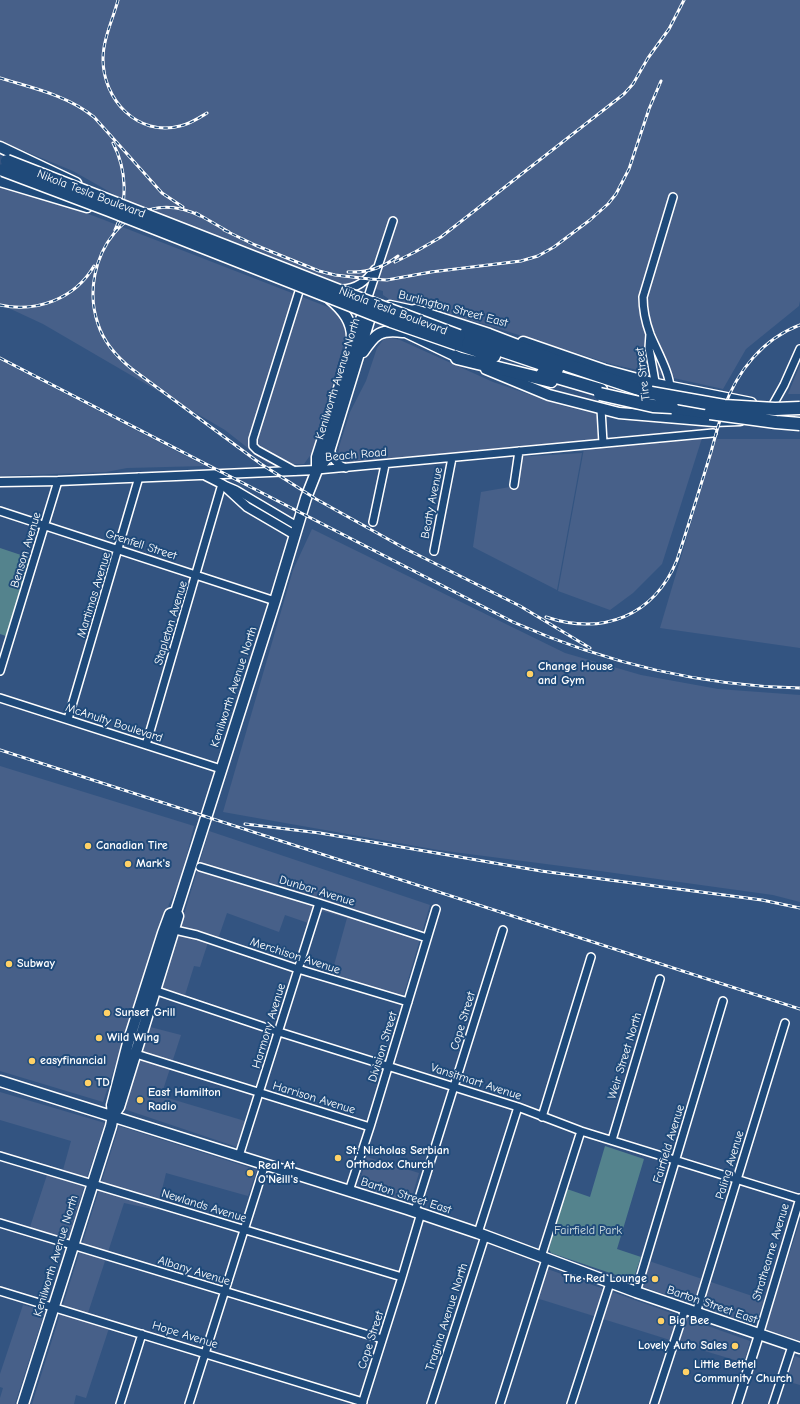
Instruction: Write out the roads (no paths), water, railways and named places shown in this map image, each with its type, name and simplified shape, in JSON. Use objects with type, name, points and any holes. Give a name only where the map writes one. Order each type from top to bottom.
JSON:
[{"type":"highway","name":"Nikola Tesla Boulevard","points":[[2,168],[342,292],[458,340],[536,362],[602,386]]},
{"type":"highway","points":[[415,311],[489,335],[567,365],[602,386],[653,406],[800,424]]},
{"type":"highway","points":[[457,358],[602,386],[653,388],[701,402],[742,408],[800,408]]},
{"type":"highway","points":[[701,402],[745,405],[800,402]]},
{"type":"highway","points":[[710,413],[777,417],[800,414]]},
{"type":"main road","name":"Burlington Street East","points":[[0,147],[129,207],[293,276],[457,358],[548,395],[619,413],[720,422],[800,414]]},
{"type":"main road","name":"Burlington Street East","points":[[2,168],[72,203],[121,215],[301,285],[327,292],[370,298],[498,333],[653,388],[670,386],[800,414]]},
{"type":"main road","points":[[327,292],[341,308],[348,319],[352,335],[351,350]]},
{"type":"main road","name":"Kenilworth Avenue North","points":[[23,1404],[74,1245],[113,1116],[119,1107],[175,930],[178,916],[176,912],[275,601],[306,498],[317,470],[326,459],[330,448],[357,361],[370,298]]},
{"type":"main road","name":"Kenilworth Avenue North","points":[[317,470],[317,457],[351,350],[367,313]]},
{"type":"main road","points":[[357,361],[369,342],[377,334],[389,330],[406,332]]},
{"type":"main road","name":"Kenilworth Avenue North","points":[[113,1116],[112,1105],[128,1043],[145,987],[170,914],[176,912]]},
{"type":"main road","name":"Barton Street East","points":[[0,1081],[418,1212],[636,1292],[796,1347]]},
{"type":"street","name":"Tire Street","points":[[656,417],[666,403],[670,386],[656,346],[650,334],[643,306],[643,297],[673,197]]},
{"type":"street","name":"Kenilworth Avenue North","points":[[370,298],[392,221]]},
{"type":"street","points":[[327,292],[358,286],[367,280],[379,264]]},
{"type":"street","points":[[295,470],[257,450],[253,446],[253,439],[301,285]]},
{"type":"street","name":"Tire Street","points":[[650,334],[649,348],[653,388],[658,400],[656,417]]},
{"type":"street","points":[[766,417],[784,385],[800,349]]},
{"type":"street","points":[[601,409],[603,443]]},
{"type":"street","name":"Beach Road","points":[[0,482],[317,470],[385,465],[713,433]]},
{"type":"street","points":[[330,448],[335,461],[340,466],[346,468]]},
{"type":"street","points":[[514,485],[520,451]]},
{"type":"street","name":"Beatty Avenue","points":[[434,552],[452,458]]},
{"type":"street","points":[[373,522],[385,465]]},
{"type":"street","points":[[203,475],[222,484],[247,507],[296,530]]},
{"type":"street","name":"Martimas Avenue","points":[[68,719],[140,477]]},
{"type":"street","name":"Benson Avenue","points":[[0,671],[58,481]]},
{"type":"street","name":"Stapleton Avenue","points":[[146,745],[222,484]]},
{"type":"street","name":"Grenfell Street","points":[[0,511],[275,601]]},
{"type":"street","name":"McAnulty Boulevard","points":[[0,698],[221,769]]},
{"type":"street","name":"Dunbar Avenue","points":[[200,867],[427,938]]},
{"type":"street","name":"Harmony Avenue","points":[[239,1156],[319,903]]},
{"type":"street","name":"Division Street","points":[[349,1191],[436,909]]},
{"type":"street","name":"Merchison Avenue","points":[[175,930],[197,935],[298,969],[408,1002]]},
{"type":"street","name":"Cope Street","points":[[362,1403],[402,1277],[418,1212],[454,1086],[503,930]]},
{"type":"street","points":[[542,1117],[590,957]]},
{"type":"street","name":"Weir Street North","points":[[612,1140],[660,979]]},
{"type":"street","name":"Vansitmart Avenue","points":[[145,987],[278,1032],[518,1107],[581,1131],[800,1199]]},
{"type":"street","name":"Fairfield Avenue","points":[[636,1292],[723,1001]]},
{"type":"street","name":"Paling Avenue","points":[[696,1313],[785,1024]]},
{"type":"street","name":"Harrison Avenue","points":[[136,1054],[370,1127]]},
{"type":"street","name":"Tragina Avenue North","points":[[431,1404],[518,1107]]},
{"type":"street","points":[[500,1404],[581,1131]]},
{"type":"street","name":"Newlands Avenue","points":[[0,1156],[402,1277]]},
{"type":"street","points":[[189,1404],[265,1164]]},
{"type":"street","name":"Strathearne Avenue","points":[[737,1404],[800,1199]]},
{"type":"street","name":"Albany Avenue","points":[[0,1224],[74,1245],[382,1339]]},
{"type":"street","points":[[571,1404],[610,1282]]},
{"type":"street","name":"Hope Avenue","points":[[0,1291],[205,1353],[362,1403]]},
{"type":"street","points":[[654,1404],[684,1309]]},
{"type":"street","points":[[120,1404],[142,1334]]},
{"type":"street","points":[[773,1404],[796,1347]]},
{"type":"railway","points":[[118,0],[106,37],[103,52],[105,74],[109,88],[116,101],[126,112],[137,120],[150,126],[165,128],[187,124],[207,113]]},
{"type":"railway","points":[[395,262],[441,237],[624,94],[633,84],[648,58],[669,29],[684,0]]},
{"type":"railway","points":[[0,78],[49,93],[84,109],[94,117],[162,193],[183,207]]},
{"type":"railway","points":[[224,230],[255,245],[319,271],[335,275],[370,279],[387,280],[431,272],[521,261],[538,256],[554,247],[590,220],[608,204],[616,194],[629,169],[649,109],[661,81]]},
{"type":"railway","points":[[113,143],[121,164],[124,186],[122,209],[115,230]]},
{"type":"railway","points":[[200,216],[175,208],[151,209],[131,218],[114,233],[102,252],[95,275],[93,300],[101,331],[107,343],[121,360],[261,464],[316,499],[404,548],[520,606],[590,648]]},
{"type":"railway","points":[[196,213],[229,232]]},
{"type":"railway","points":[[348,272],[362,272],[381,267],[398,256]]},
{"type":"railway","points":[[0,305],[27,307],[53,301],[76,287],[94,266]]},
{"type":"railway","points":[[546,617],[567,622],[587,624],[606,622],[624,617],[640,608],[655,595],[667,579],[677,560],[729,394],[744,369],[763,348],[774,339],[800,325]]},
{"type":"railway","points":[[0,358],[513,622],[582,649],[653,669],[689,677],[726,682],[800,688]]},
{"type":"railway","points":[[0,750],[800,1009]]},
{"type":"railway","points":[[245,824],[320,833],[541,871],[762,900],[800,908]]},
{"type":"place","name":"Change House and Gym","points":[[530,674]]},
{"type":"place","name":"Canadian Tire","points":[[88,846]]},
{"type":"place","name":"Mark's","points":[[128,864]]},
{"type":"place","name":"Subway","points":[[9,964]]},
{"type":"place","name":"Sunset Grill","points":[[107,1013]]},
{"type":"place","name":"Wild Wing","points":[[99,1038]]},
{"type":"place","name":"easyfinancial","points":[[32,1061]]},
{"type":"place","name":"TD","points":[[88,1083]]},
{"type":"place","name":"East Hamilton Radio","points":[[140,1100]]},
{"type":"place","name":"St. Nicholas Serbian Orthodox Church","points":[[338,1158]]},
{"type":"place","name":"Real At O'Neill's","points":[[250,1173]]},
{"type":"place","name":"The Red Lounge","points":[[655,1279]]},
{"type":"place","name":"Big Bee","points":[[661,1321]]},
{"type":"place","name":"Lovely Auto Sales","points":[[735,1346]]},
{"type":"place","name":"Little Bethel Community Church","points":[[686,1372]]},
{"type":"park label","name":"Fairfield Park","points":[[588,1231]]}]
